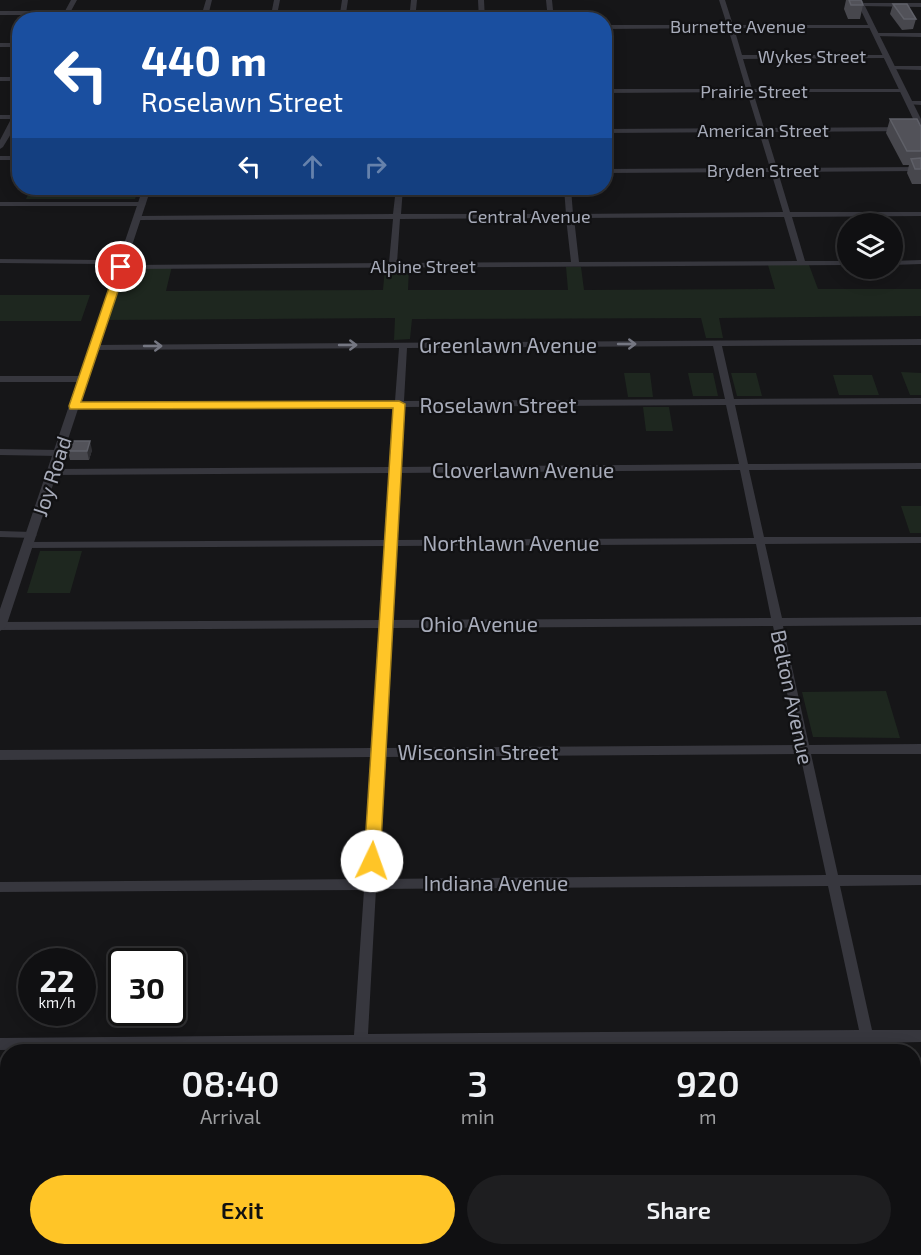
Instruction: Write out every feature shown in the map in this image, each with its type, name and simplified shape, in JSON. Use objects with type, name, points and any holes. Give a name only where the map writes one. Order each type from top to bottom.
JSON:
[{"type":"street","points":[[722,0],[802,263]]},
{"type":"street","points":[[921,5],[860,3],[921,128]]},
{"type":"street","name":"Burnette Avenue","points":[[612,27],[872,26]]},
{"type":"street","points":[[876,35],[921,35]]},
{"type":"street","name":"Wykes Street","points":[[738,57],[886,56]]},
{"type":"street","name":"Wykes Street","points":[[892,68],[921,68]]},
{"type":"street","name":"Prairie Street","points":[[612,91],[903,90]]},
{"type":"street","points":[[909,103],[921,103]]},
{"type":"street","points":[[0,147],[12,126]]},
{"type":"street","name":"American Street","points":[[612,130],[921,128]]},
{"type":"street","name":"Bryden Street","points":[[612,171],[921,170]]},
{"type":"street","name":"Joy Road","points":[[0,626],[145,195]]},
{"type":"street","points":[[393,266],[399,195]]},
{"type":"street","points":[[568,195],[575,265]]},
{"type":"street","points":[[0,204],[142,204]]},
{"type":"street","name":"Central Avenue","points":[[137,218],[921,214]]},
{"type":"street","name":"Alpine Street","points":[[0,261],[103,262],[122,265],[193,267],[837,263]]},
{"type":"street","points":[[903,262],[921,262]]},
{"type":"street","name":"Greenlawn Avenue","points":[[95,347],[921,342]]},
{"type":"street","name":"Belton Avenue","points":[[717,343],[868,1044]]},
{"type":"street","points":[[361,1044],[403,345]]},
{"type":"street","points":[[0,379],[83,379]]},
{"type":"street","name":"Roselawn Street","points":[[74,406],[921,401]]},
{"type":"street","points":[[0,452],[59,453]]},
{"type":"street","name":"Cloverlawn Avenue","points":[[52,472],[921,466]]},
{"type":"street","name":"Northlawn Avenue","points":[[0,534],[30,540],[390,543],[921,540]]},
{"type":"street","name":"Ohio Avenue","points":[[0,626],[921,621]]},
{"type":"street","name":"Wisconsin Street","points":[[0,755],[921,749]]},
{"type":"street","name":"Indiana Avenue","points":[[0,887],[921,880]]},
{"type":"street","points":[[462,1044],[921,1036]]},
{"type":"shaded area","points":[[28,195],[136,195],[135,199],[26,199]]},
{"type":"shaded area","points":[[768,265],[809,265],[818,289],[921,289],[921,316],[719,318],[723,338],[706,338],[701,318],[412,319],[410,339],[394,340],[395,318],[103,320],[121,267],[172,266],[166,291],[383,290],[385,268],[409,268],[408,290],[568,290],[566,267],[581,267],[584,290],[775,289]]},
{"type":"shaded area","points":[[0,295],[90,295],[81,321],[0,321]]},
{"type":"shaded area","points":[[901,372],[921,373],[921,395],[910,395]]},
{"type":"shaded area","points":[[624,373],[650,373],[653,397],[628,397]]},
{"type":"shaded area","points":[[688,373],[713,373],[718,396],[693,396]]},
{"type":"shaded area","points":[[731,373],[756,373],[762,396],[737,396]]},
{"type":"shaded area","points":[[833,375],[872,375],[879,395],[839,395]]},
{"type":"shaded area","points":[[643,407],[669,407],[673,431],[646,431]]},
{"type":"shaded area","points":[[901,506],[921,506],[921,533],[910,533]]},
{"type":"shaded area","points":[[40,551],[82,551],[70,593],[27,593]]},
{"type":"shaded area","points":[[886,691],[900,738],[813,737],[802,692]]},
{"type":"building","points":[[849,0],[861,0],[863,5],[851,5]]},
{"type":"building","points":[[893,4],[907,4],[916,19],[904,19]]},
{"type":"building","points":[[890,119],[917,119],[921,127],[921,151],[907,151]]},
{"type":"building","points":[[921,158],[921,169],[915,169],[911,159]]},
{"type":"building","points":[[71,441],[90,441],[87,451],[68,451]]},
{"type":"route","points":[[121,267],[74,406],[399,404],[372,861]]}]
